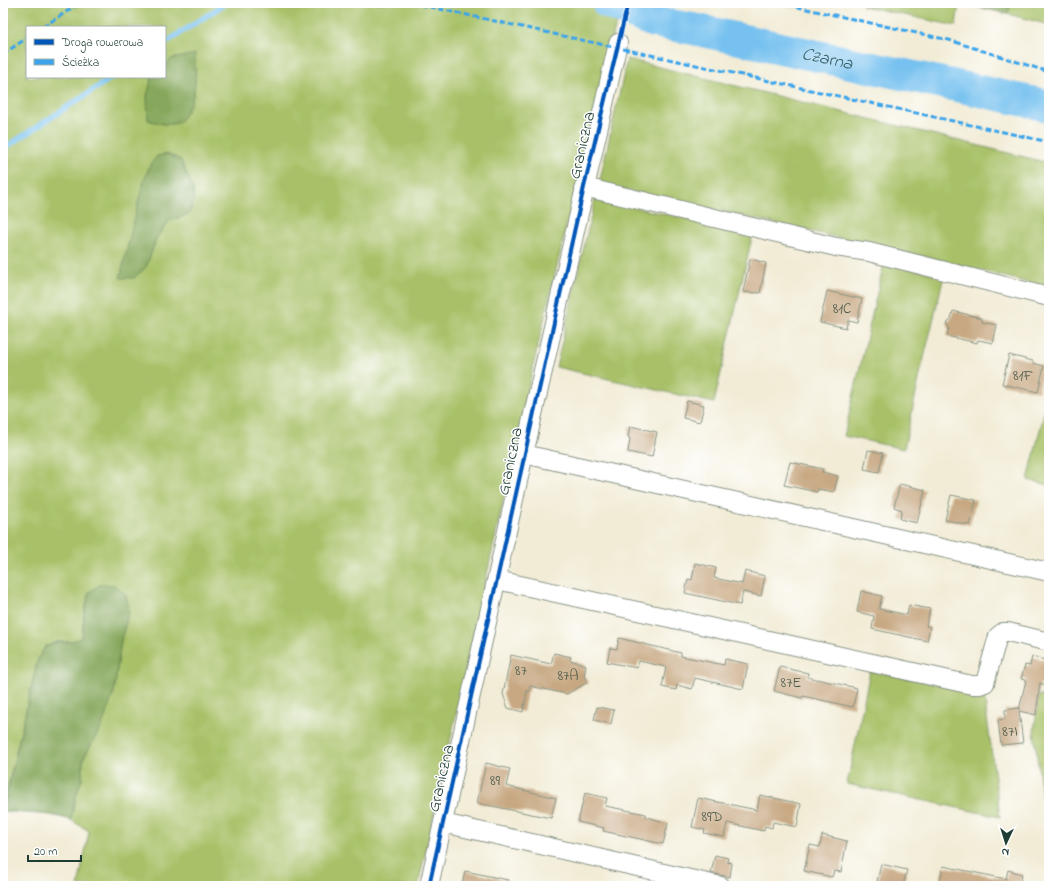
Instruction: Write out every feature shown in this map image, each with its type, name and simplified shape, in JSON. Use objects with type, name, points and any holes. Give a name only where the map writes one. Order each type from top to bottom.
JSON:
[{"type":"street","name":"Graniczna","points":[[429,886],[584,186],[618,43]]},
{"type":"street","points":[[584,186],[836,247],[869,252],[1049,297]]},
{"type":"street","points":[[524,454],[1049,572]]},
{"type":"street","points":[[497,580],[972,685],[980,685],[985,683],[998,636],[1002,632],[1008,632],[1049,642]]},
{"type":"street","points":[[443,823],[721,886]]},
{"type":"green space","points":[[3,3],[622,3],[608,53],[534,362],[418,886],[78,886],[89,831],[71,820],[76,795],[82,779],[83,759],[100,728],[114,692],[121,640],[129,611],[89,592],[84,616],[82,637],[71,642],[57,642],[45,647],[38,659],[3,807]],"holes":[[[167,154],[181,160],[185,172],[181,217],[170,220],[157,237],[146,267]]]},
{"type":"green space","points":[[863,3],[959,3],[956,26],[863,6]]},
{"type":"green space","points":[[959,3],[1010,3],[1008,14]]},
{"type":"green space","points":[[1010,3],[1049,3],[1049,25],[1008,14]]},
{"type":"green space","points":[[195,54],[194,91],[190,105],[181,120],[174,124],[148,120],[147,96],[152,78],[166,78],[166,64],[171,59]]},
{"type":"green space","points":[[627,59],[1049,163],[1049,288],[944,261],[599,184]]},
{"type":"green space","points":[[167,154],[181,160],[192,187],[194,198],[189,214],[170,220],[157,237],[146,267],[134,278],[120,278],[142,187],[149,167],[157,156]]},
{"type":"green space","points":[[595,199],[753,233],[714,403],[556,367]]},
{"type":"green space","points":[[884,263],[944,276],[921,370],[904,449],[844,436]]},
{"type":"green space","points":[[1049,392],[1049,485],[1028,480]]},
{"type":"green space","points":[[101,584],[114,585],[126,595],[129,611],[121,640],[114,692],[101,728],[83,759],[82,779],[76,795],[71,820],[51,815],[3,811],[38,659],[45,647],[57,642],[71,642],[82,637],[84,616],[89,592]]},
{"type":"green space","points":[[870,671],[984,694],[1000,817],[847,784]]},
{"type":"green space","points":[[1039,695],[1049,697],[1049,828],[1046,828],[1034,732]]},
{"type":"building","points":[[750,259],[766,263],[760,293],[743,292]]},
{"type":"building","points":[[827,291],[862,299],[857,322],[848,320],[846,328],[820,322]]},
{"type":"building","points":[[953,311],[982,318],[982,322],[997,325],[993,343],[978,340],[977,343],[947,336],[949,328],[946,323],[951,319]]},
{"type":"building","points":[[1009,355],[1033,361],[1033,363],[1044,366],[1038,392],[1002,384]]},
{"type":"building","points":[[687,401],[704,405],[700,422],[683,418]]},
{"type":"building","points":[[630,426],[657,432],[652,457],[628,452],[630,439],[628,436]]},
{"type":"building","points":[[868,450],[883,453],[879,472],[864,469]]},
{"type":"building","points":[[790,462],[823,469],[822,472],[838,476],[834,492],[818,489],[817,492],[784,485]]},
{"type":"building","points":[[900,484],[925,490],[917,523],[900,519],[902,510],[894,507]]},
{"type":"building","points":[[951,495],[976,500],[970,525],[945,520]]},
{"type":"building","points":[[695,563],[716,568],[714,578],[742,584],[745,571],[765,576],[761,596],[743,592],[740,605],[685,593],[688,579],[692,580]]},
{"type":"building","points":[[861,591],[882,596],[879,609],[907,615],[909,605],[930,609],[926,626],[930,627],[927,641],[872,629],[874,616],[857,612]]},
{"type":"building","points":[[619,638],[681,653],[681,656],[724,665],[725,659],[748,664],[743,689],[695,678],[692,689],[677,685],[676,690],[662,687],[666,667],[639,661],[637,668],[607,662],[610,648],[617,649]]},
{"type":"building","points":[[554,653],[571,657],[570,660],[586,665],[584,676],[588,682],[567,694],[530,686],[529,692],[527,691],[523,712],[508,708],[503,694],[511,655],[551,664]]},
{"type":"building","points":[[1032,657],[1049,661],[1049,686],[1040,683],[1036,715],[1019,711],[1023,743],[1001,745],[998,720],[1005,719],[1005,710],[1019,708],[1019,710],[1026,680],[1021,679],[1025,665],[1030,666]]},
{"type":"building","points":[[780,667],[808,673],[807,677],[857,688],[853,707],[803,696],[802,698],[774,691]]},
{"type":"building","points":[[597,707],[614,710],[611,724],[594,720]]},
{"type":"building","points":[[486,763],[510,769],[506,786],[556,798],[551,818],[477,803]]},
{"type":"building","points":[[585,793],[607,798],[605,806],[646,814],[646,817],[668,823],[663,844],[603,831],[604,828],[578,822]]},
{"type":"building","points":[[760,795],[801,804],[797,827],[773,822],[772,828],[765,826],[764,831],[727,823],[724,837],[704,833],[705,830],[692,827],[698,798],[757,810]]},
{"type":"building","points":[[822,835],[847,841],[841,872],[834,871],[832,877],[804,871],[810,845],[820,847]]},
{"type":"building","points":[[715,855],[728,858],[727,862],[732,863],[730,877],[711,873]]},
{"type":"building","points":[[881,864],[907,870],[903,886],[876,886]]},
{"type":"building","points":[[943,866],[1006,879],[1008,870],[1022,874],[1020,886],[939,886]]},
{"type":"building","points":[[465,871],[508,880],[507,886],[462,886]]},
{"type":"waterway","points":[[166,42],[226,3]]},
{"type":"waterway","name":"Czarna","points":[[608,3],[654,22],[693,29],[1049,106]]},
{"type":"waterway","points":[[3,149],[111,78]]},
{"type":"marked path","points":[[45,26],[80,3]]},
{"type":"marked path","points":[[412,3],[1049,142]]},
{"type":"marked path","points":[[779,3],[949,40],[1049,72]]},
{"type":"marked path","points":[[3,54],[26,39]]},
{"type":"cycle path","points":[[429,886],[584,187],[628,3]]}]
